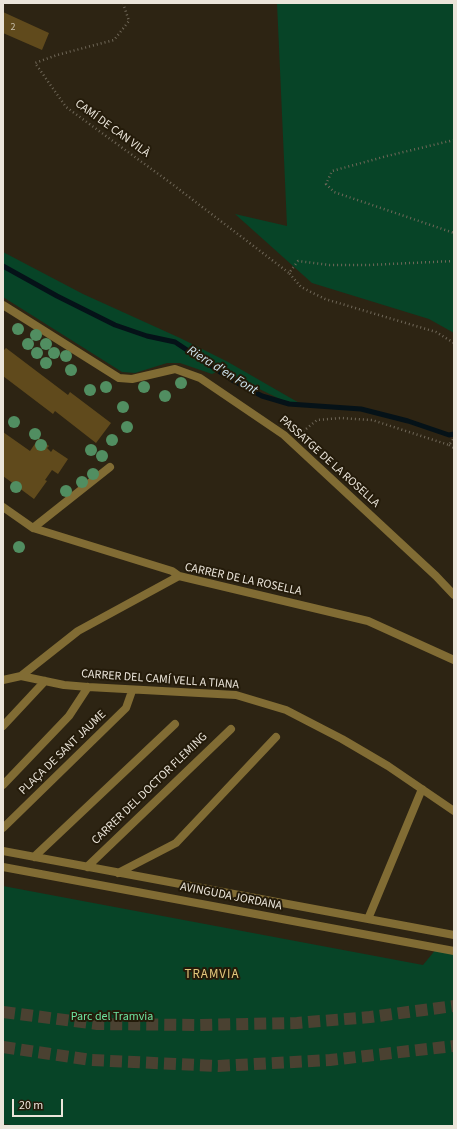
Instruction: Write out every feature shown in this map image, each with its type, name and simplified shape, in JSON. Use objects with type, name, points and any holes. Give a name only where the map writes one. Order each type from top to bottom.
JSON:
[{"type":"street","name":"PASSATGE DE LA ROSELLA","points":[[3,305],[119,378],[132,379],[175,369],[200,378],[284,435],[436,576],[454,595]]},
{"type":"street","points":[[33,528],[110,467]]},
{"type":"street","points":[[3,507],[33,528],[172,571],[179,576]]},
{"type":"street","name":"CARRER DE LA ROSELLA","points":[[21,676],[78,631],[179,576],[368,621],[454,660]]},
{"type":"street","name":"CARRER DEL CAMÍ VELL A TIANA","points":[[3,680],[21,676],[88,687],[132,691],[236,695],[286,710],[342,739],[422,789],[454,811]]},
{"type":"street","points":[[3,726],[45,681]]},
{"type":"street","name":"PLAÇA DE SANT JAUME","points":[[3,785],[69,716],[88,687]]},
{"type":"street","name":"PLAÇA DE SANT JAUME","points":[[3,828],[126,708],[132,691]]},
{"type":"street","points":[[34,857],[175,724]]},
{"type":"street","name":"CARRER DEL DOCTOR FLEMING","points":[[87,867],[231,729]]},
{"type":"street","points":[[118,873],[176,843],[276,737]]},
{"type":"street","points":[[368,919],[422,789]]},
{"type":"street","name":"AVINGUDA JORDANA","points":[[3,851],[454,935]]},
{"type":"street","name":"AVINGUDA JORDANA","points":[[3,867],[454,951]]},
{"type":"path","name":"CAMÍ DE CAN VILÀ","points":[[123,3],[129,21],[114,40],[57,55],[35,63],[66,107],[168,181],[289,273]]},
{"type":"path","points":[[454,140],[387,156],[332,172],[326,184],[334,192],[454,233]]},
{"type":"path","points":[[454,262],[330,265],[298,261],[289,273],[301,287],[325,299],[436,332],[454,343]]},
{"type":"path","points":[[293,443],[303,431],[317,420],[341,418],[372,420],[449,445],[454,448]]},
{"type":"path","points":[[449,445],[454,438]]},
{"type":"green space","points":[[277,3],[454,3],[454,333],[429,319],[312,283],[235,214],[287,226]]},
{"type":"green space","points":[[3,252],[83,294],[180,338],[228,362],[301,404],[282,400],[220,370],[212,374],[180,363],[167,363],[135,373],[122,372],[3,297]]},
{"type":"green space","name":"Parc del Tramvia","points":[[3,886],[423,965],[437,948],[454,952],[454,1126],[19,1126],[3,1124]]},
{"type":"building","points":[[3,12],[49,33],[42,50],[3,33]]},
{"type":"building","points":[[6,348],[68,395],[70,392],[111,423],[96,443],[55,411],[53,414],[3,376],[3,351]]},
{"type":"building","points":[[3,432],[30,451],[39,438],[49,446],[47,448],[51,452],[53,449],[68,459],[58,474],[52,470],[45,480],[47,481],[34,499],[3,476]]},
{"type":"waterway","name":"Riera d'en Font","points":[[3,266],[57,296],[115,325],[147,336],[175,342],[232,380],[262,396],[289,404],[361,409],[408,421],[449,435],[454,434]]},
{"type":"tunnel","points":[[3,1012],[97,1024],[197,1025],[297,1023],[370,1017],[454,1006]]},
{"type":"tunnel","points":[[3,1047],[91,1060],[218,1066],[330,1060],[454,1046]]},
{"type":"district","name":"TRAMVIA","points":[[212,975]]}]
